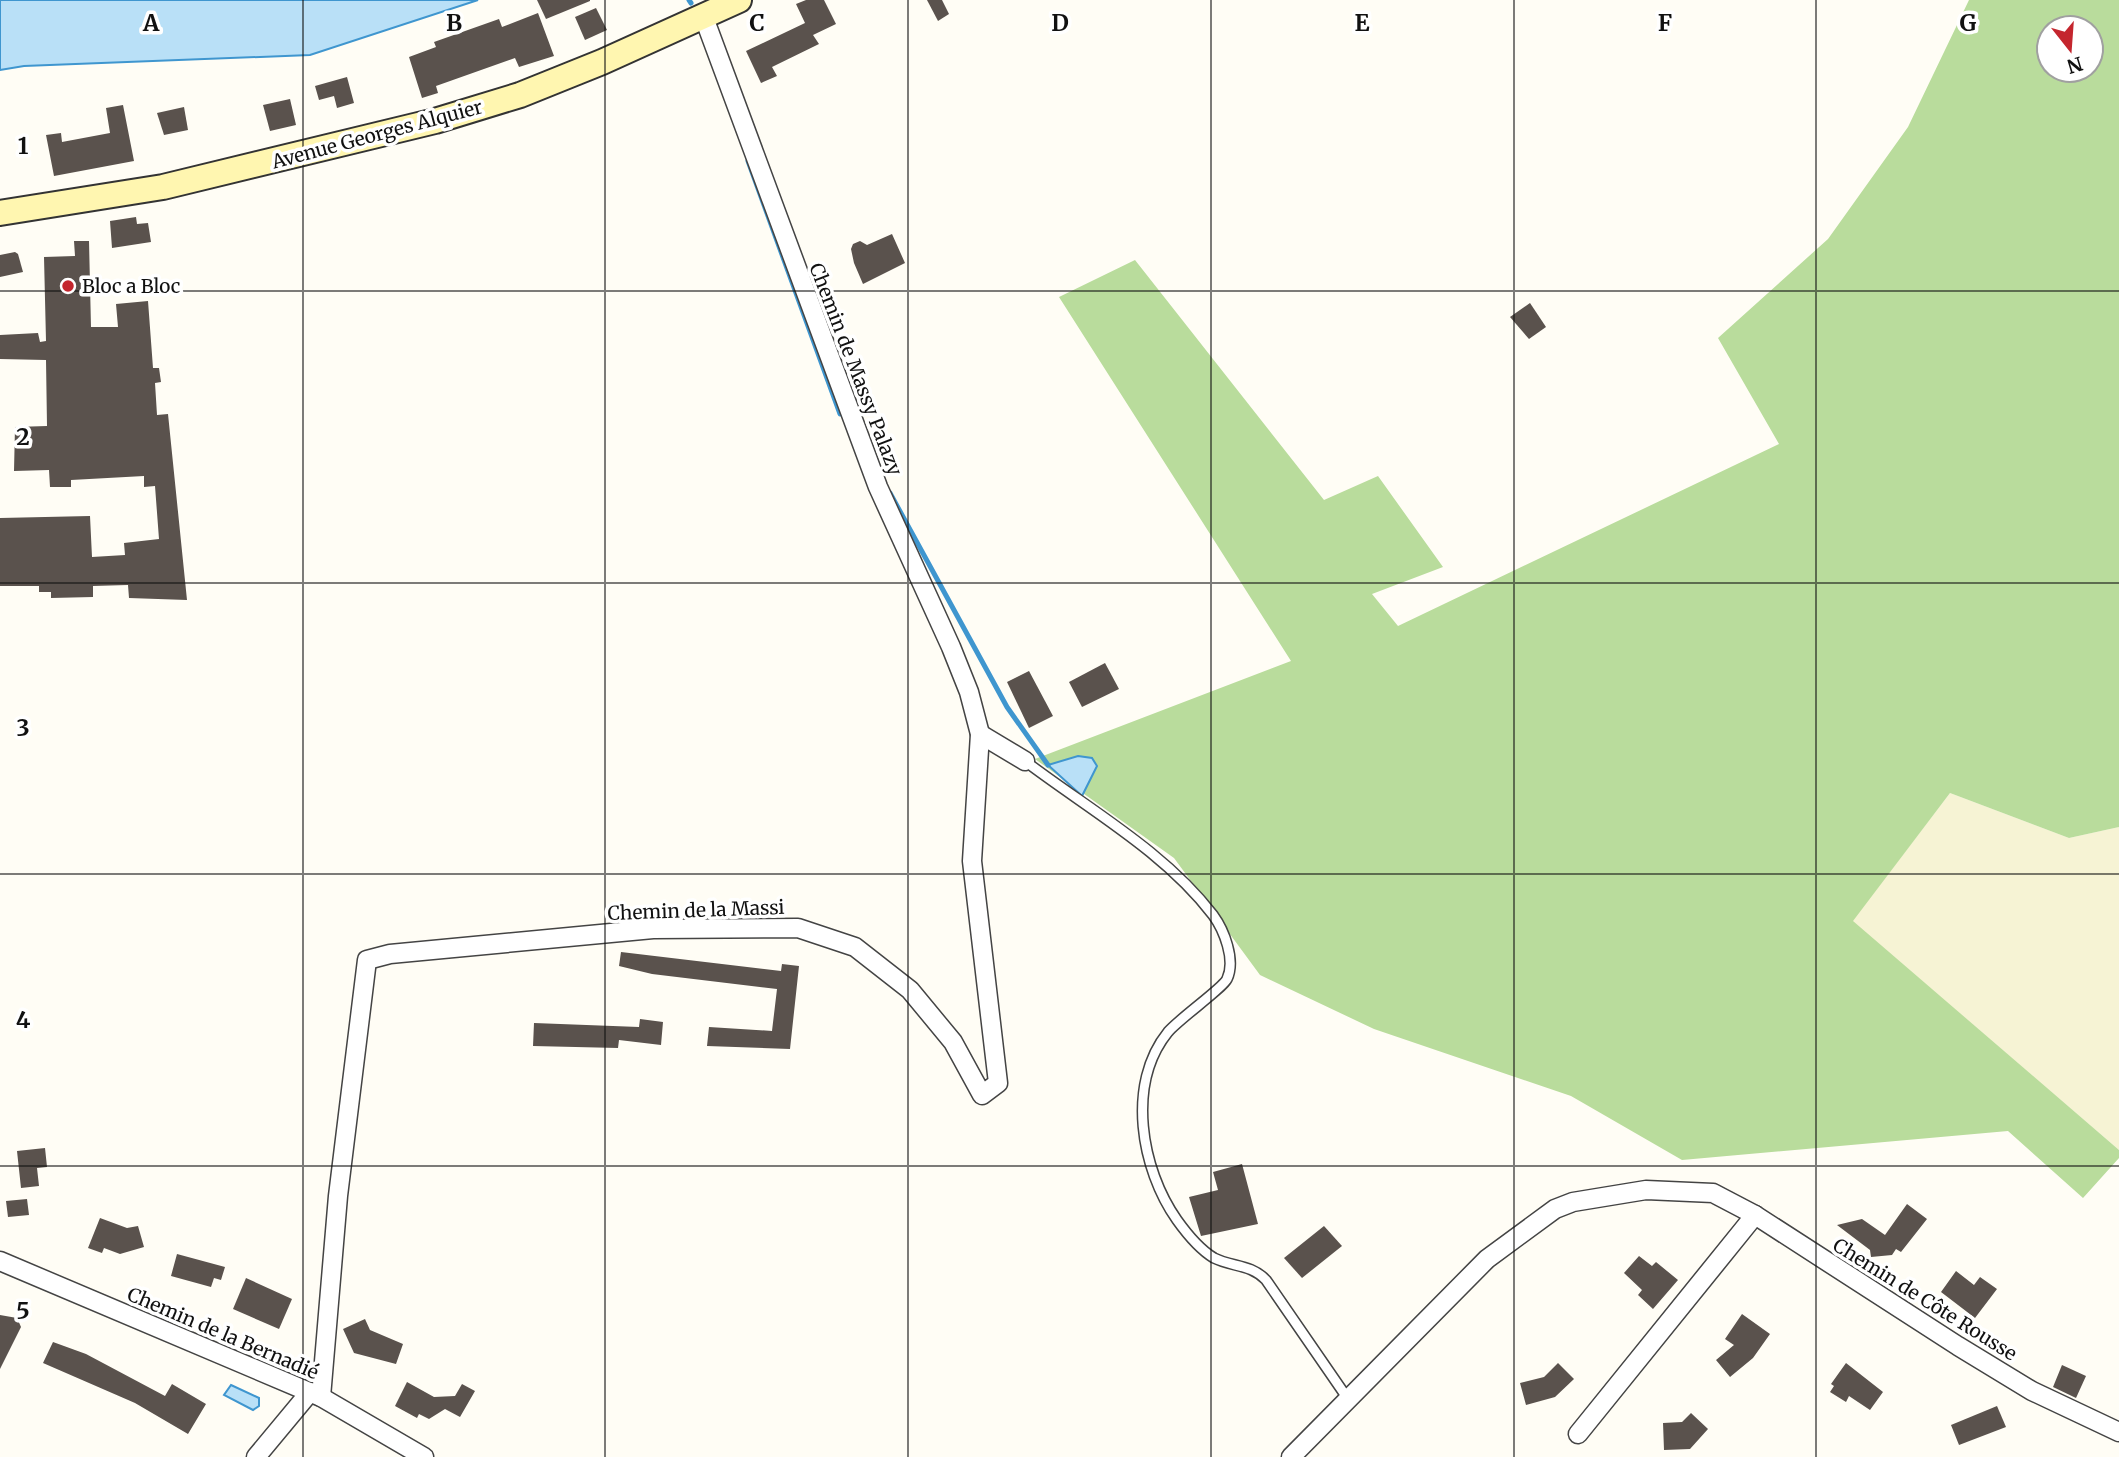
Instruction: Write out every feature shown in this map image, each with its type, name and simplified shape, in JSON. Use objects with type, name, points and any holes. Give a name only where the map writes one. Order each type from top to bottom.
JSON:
[{"type":"main road","name":"Avenue Georges Alquier","points":[[0,213],[163,187],[435,121],[555,81],[739,0]]},
{"type":"street","name":"Chemin de Massy Palazy","points":[[703,15],[873,474],[951,647],[969,692],[980,734]]},
{"type":"street","points":[[980,734],[1025,761]]},
{"type":"street","name":"Chemin de la Massi","points":[[315,1394],[367,960],[390,954],[653,929],[798,928],[855,947],[910,990],[953,1042],[982,1095],[998,1083],[972,861],[980,734]]},
{"type":"street","name":"Chemin de Côte Rousse","points":[[1348,1399],[1488,1259],[1555,1209],[1573,1202],[1646,1190],[1713,1193],[1755,1215],[2000,1372],[2119,1432]]},
{"type":"street","points":[[1577,1434],[1755,1215]]},
{"type":"street","name":"Chemin de la Bernadié","points":[[0,1261],[315,1394],[424,1457]]},
{"type":"street","points":[[256,1457],[315,1394]]},
{"type":"street","points":[[1291,1457],[1348,1399]]},
{"type":"lane","points":[[1025,761],[1144,845],[1213,915],[1227,945],[1231,965],[1226,981],[1169,1031],[1154,1052],[1143,1106],[1149,1165],[1163,1199],[1198,1246],[1215,1258],[1256,1270],[1266,1280],[1348,1399]]},
{"type":"shaded area","points":[[1950,793],[2069,838],[2119,827],[2119,1150],[1852,921]]},
{"type":"green space","points":[[1969,0],[2119,0],[2119,827],[2069,838],[1950,793],[1853,921],[2119,1150],[2119,1158],[2083,1198],[2008,1131],[1682,1160],[1571,1096],[1374,1029],[1260,975],[1174,858],[1035,759],[1291,661],[1059,297],[1135,260],[1324,500],[1378,476],[1443,567],[1372,594],[1398,626],[1779,444],[1718,338],[1828,239],[1908,127]]},
{"type":"water","points":[[0,0],[478,0],[310,55],[24,66],[0,70]]},
{"type":"water","points":[[1078,756],[1092,758],[1097,766],[1082,796],[1048,765]]},
{"type":"water","points":[[231,1385],[259,1398],[259,1406],[253,1410],[224,1395]]},
{"type":"building","points":[[537,0],[590,0],[590,1],[546,19]]},
{"type":"building","points":[[806,0],[824,0],[836,24],[813,35],[819,44],[772,67],[777,76],[761,83],[746,51],[805,23],[796,4]]},
{"type":"building","points":[[927,0],[942,0],[949,14],[938,21]]},
{"type":"building","points":[[596,8],[607,30],[585,40],[575,17]]},
{"type":"building","points":[[538,13],[554,56],[519,67],[515,58],[436,86],[438,93],[422,98],[409,57],[436,47],[434,42],[499,19],[502,27]]},
{"type":"building","points":[[347,77],[354,103],[337,108],[334,96],[319,100],[315,86]]},
{"type":"building","points":[[290,99],[296,125],[270,131],[263,105]]},
{"type":"building","points":[[123,105],[134,161],[54,176],[46,135],[61,133],[62,142],[110,133],[106,108]]},
{"type":"building","points":[[184,107],[188,130],[164,135],[157,113]]},
{"type":"building","points":[[136,217],[137,224],[148,223],[151,242],[112,248],[110,221]]},
{"type":"building","points":[[892,234],[905,263],[863,284],[854,263],[851,249],[853,244],[860,241],[867,245]]},
{"type":"building","points":[[74,241],[89,241],[91,327],[118,327],[116,304],[148,301],[153,368],[159,368],[161,382],[155,383],[157,415],[168,414],[187,600],[129,598],[128,585],[93,586],[93,597],[51,598],[51,592],[39,592],[39,586],[0,586],[0,518],[90,516],[92,557],[125,555],[124,543],[159,539],[155,486],[144,487],[144,476],[71,480],[71,487],[50,487],[49,470],[14,471],[15,427],[47,426],[46,360],[0,359],[0,335],[38,333],[40,342],[46,341],[44,257],[75,256]]},
{"type":"building","points":[[15,252],[23,272],[0,277],[0,255]]},
{"type":"building","points":[[1530,303],[1546,327],[1529,339],[1510,317]]},
{"type":"building","points":[[1105,663],[1119,689],[1082,707],[1069,682]]},
{"type":"building","points":[[1029,671],[1053,716],[1029,728],[1007,682]]},
{"type":"building","points":[[621,952],[781,971],[782,964],[799,966],[790,1049],[707,1046],[709,1027],[772,1031],[777,989],[652,974],[619,966]]},
{"type":"building","points":[[640,1019],[663,1022],[661,1045],[619,1040],[618,1048],[533,1046],[534,1023],[639,1027]]},
{"type":"building","points":[[45,1148],[47,1167],[37,1168],[39,1186],[21,1188],[17,1151]]},
{"type":"building","points":[[1242,1164],[1258,1224],[1201,1236],[1189,1197],[1218,1190],[1213,1172]]},
{"type":"building","points":[[27,1199],[29,1215],[8,1217],[6,1201]]},
{"type":"building","points":[[1907,1204],[1927,1219],[1901,1252],[1896,1249],[1892,1255],[1871,1257],[1870,1250],[1837,1225],[1862,1219],[1885,1235]]},
{"type":"building","points":[[100,1218],[127,1228],[138,1226],[144,1247],[120,1254],[104,1248],[102,1253],[88,1248]]},
{"type":"building","points":[[1324,1226],[1342,1246],[1302,1278],[1284,1258]]},
{"type":"building","points":[[177,1254],[225,1267],[221,1280],[214,1278],[211,1287],[171,1276]]},
{"type":"building","points":[[1639,1256],[1652,1266],[1656,1262],[1678,1280],[1653,1309],[1638,1295],[1642,1290],[1624,1273]]},
{"type":"building","points":[[1956,1271],[1974,1285],[1980,1277],[1997,1289],[1975,1318],[1941,1292]]},
{"type":"building","points":[[246,1278],[292,1299],[279,1329],[233,1309]]},
{"type":"building","points":[[1742,1314],[1770,1334],[1753,1358],[1730,1377],[1716,1360],[1734,1345],[1725,1339]]},
{"type":"building","points":[[0,1315],[17,1318],[21,1327],[0,1369]]},
{"type":"building","points":[[365,1319],[370,1330],[403,1344],[396,1364],[354,1353],[343,1329]]},
{"type":"building","points":[[53,1342],[86,1354],[165,1396],[172,1384],[206,1404],[188,1434],[135,1403],[43,1363]]},
{"type":"building","points":[[1558,1363],[1574,1379],[1555,1397],[1526,1405],[1520,1383],[1544,1377]]},
{"type":"building","points":[[1846,1363],[1883,1392],[1870,1410],[1849,1396],[1846,1402],[1830,1392],[1834,1386],[1831,1384]]},
{"type":"building","points":[[2062,1365],[2086,1376],[2076,1398],[2053,1387]]},
{"type":"building","points":[[407,1382],[434,1397],[455,1396],[462,1384],[475,1391],[460,1417],[445,1409],[429,1419],[419,1414],[417,1418],[395,1406]]},
{"type":"building","points":[[1997,1406],[2006,1427],[1959,1445],[1951,1425]]},
{"type":"building","points":[[1691,1413],[1708,1429],[1690,1449],[1664,1450],[1663,1423],[1682,1422]]},
{"type":"waterway","points":[[748,161],[840,414]]},
{"type":"waterway","points":[[890,493],[1007,707],[1048,765]]},
{"type":"place","name":"Bloc a Bloc","points":[[68,286]]}]
